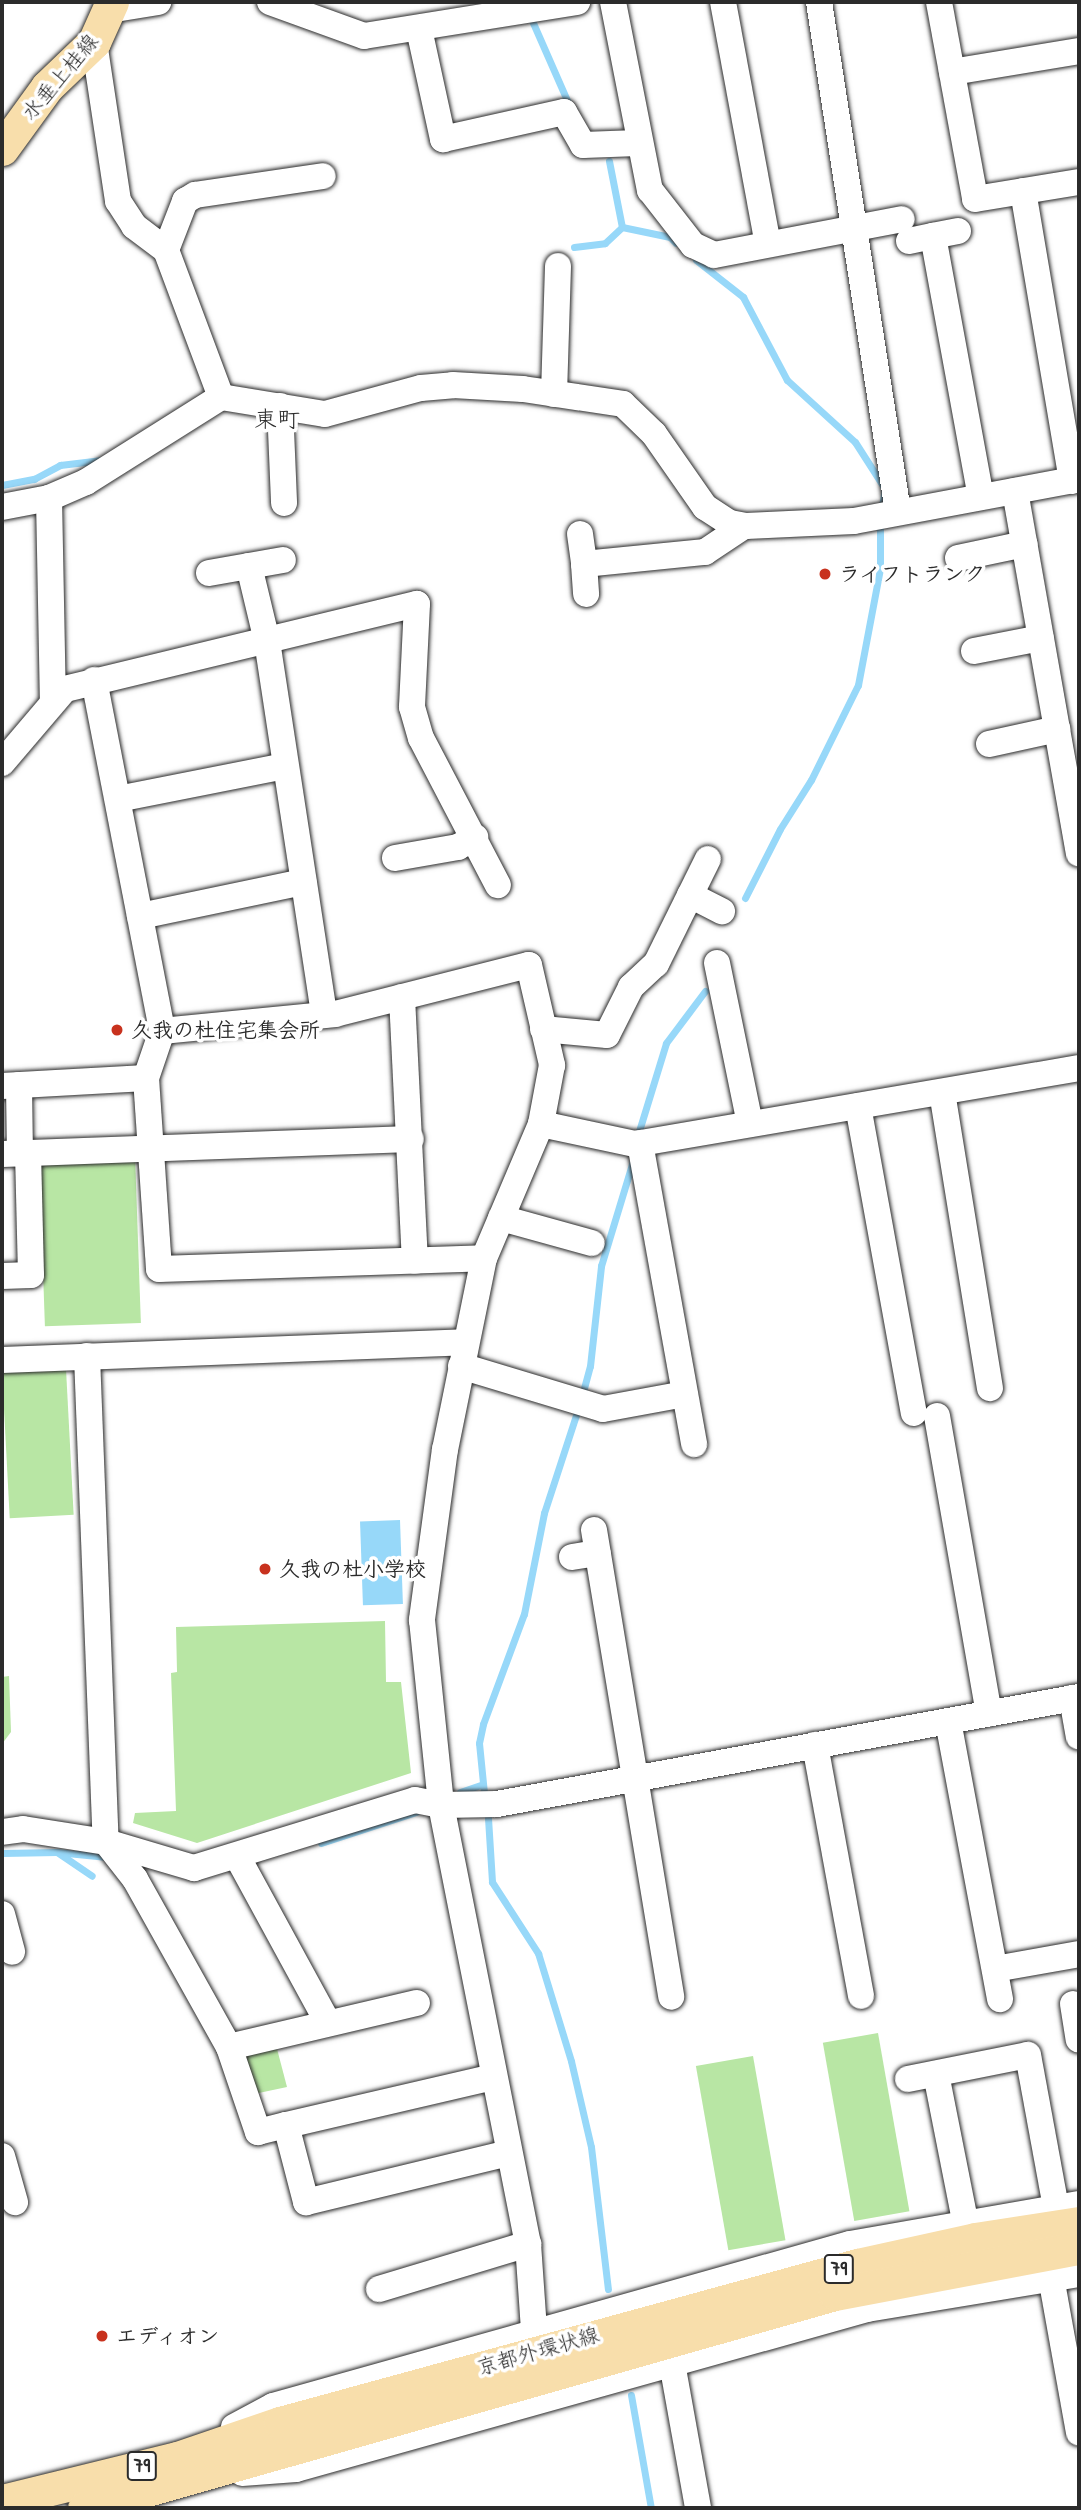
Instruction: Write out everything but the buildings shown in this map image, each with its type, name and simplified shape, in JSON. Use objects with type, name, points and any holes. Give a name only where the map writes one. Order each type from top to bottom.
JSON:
[{"type":"main road","name":"水垂上桂線","points":[[2,149],[47,87],[94,42],[111,6]]},
{"type":"main road","name":"京都外環状線","points":[[84,2508],[213,2475],[857,2265],[975,2239],[1072,2211]]},
{"type":"main road","name":"京都外環状線","points":[[2,2501],[177,2458],[280,2423],[606,2345],[835,2294],[1079,2248]]},
{"type":"street","points":[[111,6],[158,2]]},
{"type":"street","points":[[270,2],[364,36],[419,29],[465,12],[530,9],[577,2]]},
{"type":"street","points":[[613,2],[638,143],[650,190],[693,245],[714,255],[853,230],[926,232],[981,498]]},
{"type":"street","points":[[723,2],[768,244]]},
{"type":"street","points":[[819,2],[853,230],[886,515]]},
{"type":"street","points":[[939,2],[975,199],[1079,181]]},
{"type":"street","points":[[419,29],[443,139],[564,112],[583,145],[638,143]]},
{"type":"street","points":[[94,42],[118,201],[134,226],[166,250],[221,397]]},
{"type":"street","points":[[952,72],[1079,51]]},
{"type":"street","points":[[166,250],[186,201],[195,195],[323,176]]},
{"type":"street","points":[[2,507],[49,498],[151,445],[221,397],[325,414],[421,388],[453,385],[554,394],[623,404],[634,411],[705,507],[730,523],[744,526],[886,515],[1076,480],[1023,191]]},
{"type":"street","points":[[554,394],[558,266]]},
{"type":"street","points":[[280,406],[284,503]]},
{"type":"street","points":[[1016,491],[1079,853]]},
{"type":"street","points":[[49,498],[52,701]]},
{"type":"street","points":[[583,564],[705,552],[744,526]]},
{"type":"street","points":[[580,534],[586,594]]},
{"type":"street","points":[[958,558],[1024,544]]},
{"type":"street","points":[[209,573],[283,560]]},
{"type":"street","points":[[249,566],[267,641],[324,1015]]},
{"type":"street","points":[[2,763],[52,701],[65,689],[417,604],[412,707],[421,738],[498,885]]},
{"type":"street","points":[[974,651],[1041,638]]},
{"type":"street","points":[[94,680],[162,1031],[146,1078],[159,1269],[484,1258]]},
{"type":"street","points":[[989,744],[1057,729]]},
{"type":"street","points":[[118,799],[285,766]]},
{"type":"street","points":[[395,858],[458,847],[475,837]]},
{"type":"street","points":[[544,1029],[607,1035],[631,987],[656,964],[708,859]]},
{"type":"street","points":[[140,916],[303,882]]},
{"type":"street","points":[[690,895],[722,911]]},
{"type":"street","points":[[718,963],[750,1124]]},
{"type":"street","points":[[162,1031],[324,1015],[529,965],[552,1065],[541,1124],[484,1258],[463,1354],[422,1620],[441,1805],[528,2244],[534,2330]]},
{"type":"street","points":[[402,997],[415,1261]]},
{"type":"street","points":[[541,1124],[640,1143],[1079,1068]]},
{"type":"street","points":[[2,1276],[31,1275],[10,1086],[146,1078]]},
{"type":"street","points":[[942,1092],[990,1388]]},
{"type":"street","points":[[858,1106],[989,1713]]},
{"type":"street","points":[[16,1154],[411,1139]]},
{"type":"street","points":[[640,1143],[694,1444]]},
{"type":"street","points":[[501,1218],[592,1243]]},
{"type":"street","points":[[2,1360],[87,1356],[463,1354],[581,1403],[603,1409],[685,1394]]},
{"type":"street","points":[[87,1356],[117,1855],[229,2047],[258,2132],[494,2077]]},
{"type":"street","points":[[572,1558],[596,1542],[635,1760],[632,1779],[671,1997]]},
{"type":"street","points":[[2,1832],[23,1829],[117,1855],[194,1868],[241,1863],[415,1800],[441,1805],[497,1804],[1076,1697],[1079,1736]]},
{"type":"street","points":[[948,1721],[1000,1999]]},
{"type":"street","points":[[815,1745],[861,1996]]},
{"type":"street","points":[[241,1863],[327,2021]]},
{"type":"street","points":[[2,1914],[12,1952]]},
{"type":"street","points":[[995,1969],[1079,1954]]},
{"type":"street","points":[[229,2047],[327,2021],[417,2003]]},
{"type":"street","points":[[1073,2004],[1079,2037]]},
{"type":"street","points":[[177,2458],[273,2406],[534,2330],[850,2244],[965,2221],[1072,2211],[1028,2055],[908,2079]]},
{"type":"street","points":[[936,2074],[965,2221]]},
{"type":"street","points":[[286,2125],[306,2202],[509,2153]]},
{"type":"street","points":[[2,2156],[15,2202]]},
{"type":"street","points":[[379,2289],[528,2244]]},
{"type":"street","points":[[213,2475],[296,2469],[867,2309],[1079,2274]]},
{"type":"street","points":[[1051,2277],[1079,2433]]},
{"type":"street","points":[[672,2363],[698,2508]]},
{"type":"green space","points":[[135,1155],[141,1323],[45,1326],[39,1158]]},
{"type":"green space","points":[[66,1369],[74,1515],[10,1518],[2,1372]]},
{"type":"green space","points":[[385,1621],[386,1682],[401,1682],[411,1773],[197,1843],[133,1823],[135,1813],[176,1811],[171,1673],[177,1672],[176,1627]]},
{"type":"green space","points":[[9,1676],[11,1732],[2,1744],[2,1677]]},
{"type":"green space","points":[[878,2033],[909,2211],[854,2221],[823,2043]]},
{"type":"green space","points":[[276,2045],[287,2087],[254,2094],[240,2066],[246,2053]]},
{"type":"green space","points":[[753,2056],[785,2240],[728,2250],[696,2066]]},
{"type":"water","points":[[400,1520],[403,1604],[363,1605],[360,1521]]},
{"type":"waterway","points":[[530,16],[570,107]]},
{"type":"waterway","points":[[609,161],[622,227],[670,237],[676,243]]},
{"type":"waterway","points":[[574,247],[605,243],[622,227]]},
{"type":"waterway","points":[[696,260],[743,297],[787,380],[855,442],[885,489],[881,511]]},
{"type":"waterway","points":[[2,485],[34,479],[60,465],[102,460]]},
{"type":"waterway","points":[[745,898],[780,829],[811,780],[858,685],[880,569],[880,523]]},
{"type":"waterway","points":[[639,1131],[666,1043],[705,991]]},
{"type":"waterway","points":[[484,1793],[479,1743],[483,1724],[524,1614],[544,1513],[590,1366],[601,1266],[633,1161]]},
{"type":"waterway","points":[[460,1792],[483,1784]]},
{"type":"waterway","points":[[321,1843],[416,1812]]},
{"type":"waterway","points":[[488,1818],[492,1882],[538,1953],[571,2061],[591,2147],[608,2289]]},
{"type":"waterway","points":[[57,1852],[107,1857]]},
{"type":"waterway","points":[[2,1853],[57,1852],[92,1876]]},
{"type":"waterway","points":[[631,2395],[651,2508]]},
{"type":"place","name":"ライフトランク","points":[[825,574]]},
{"type":"place","name":"久我の杜住宅集会所","points":[[117,1030]]},
{"type":"place","name":"久我の杜小学校","points":[[265,1569]]},
{"type":"place","name":"エディオン","points":[[102,2336]]},
{"type":"district","name":"東町","points":[[277,419]]}]
